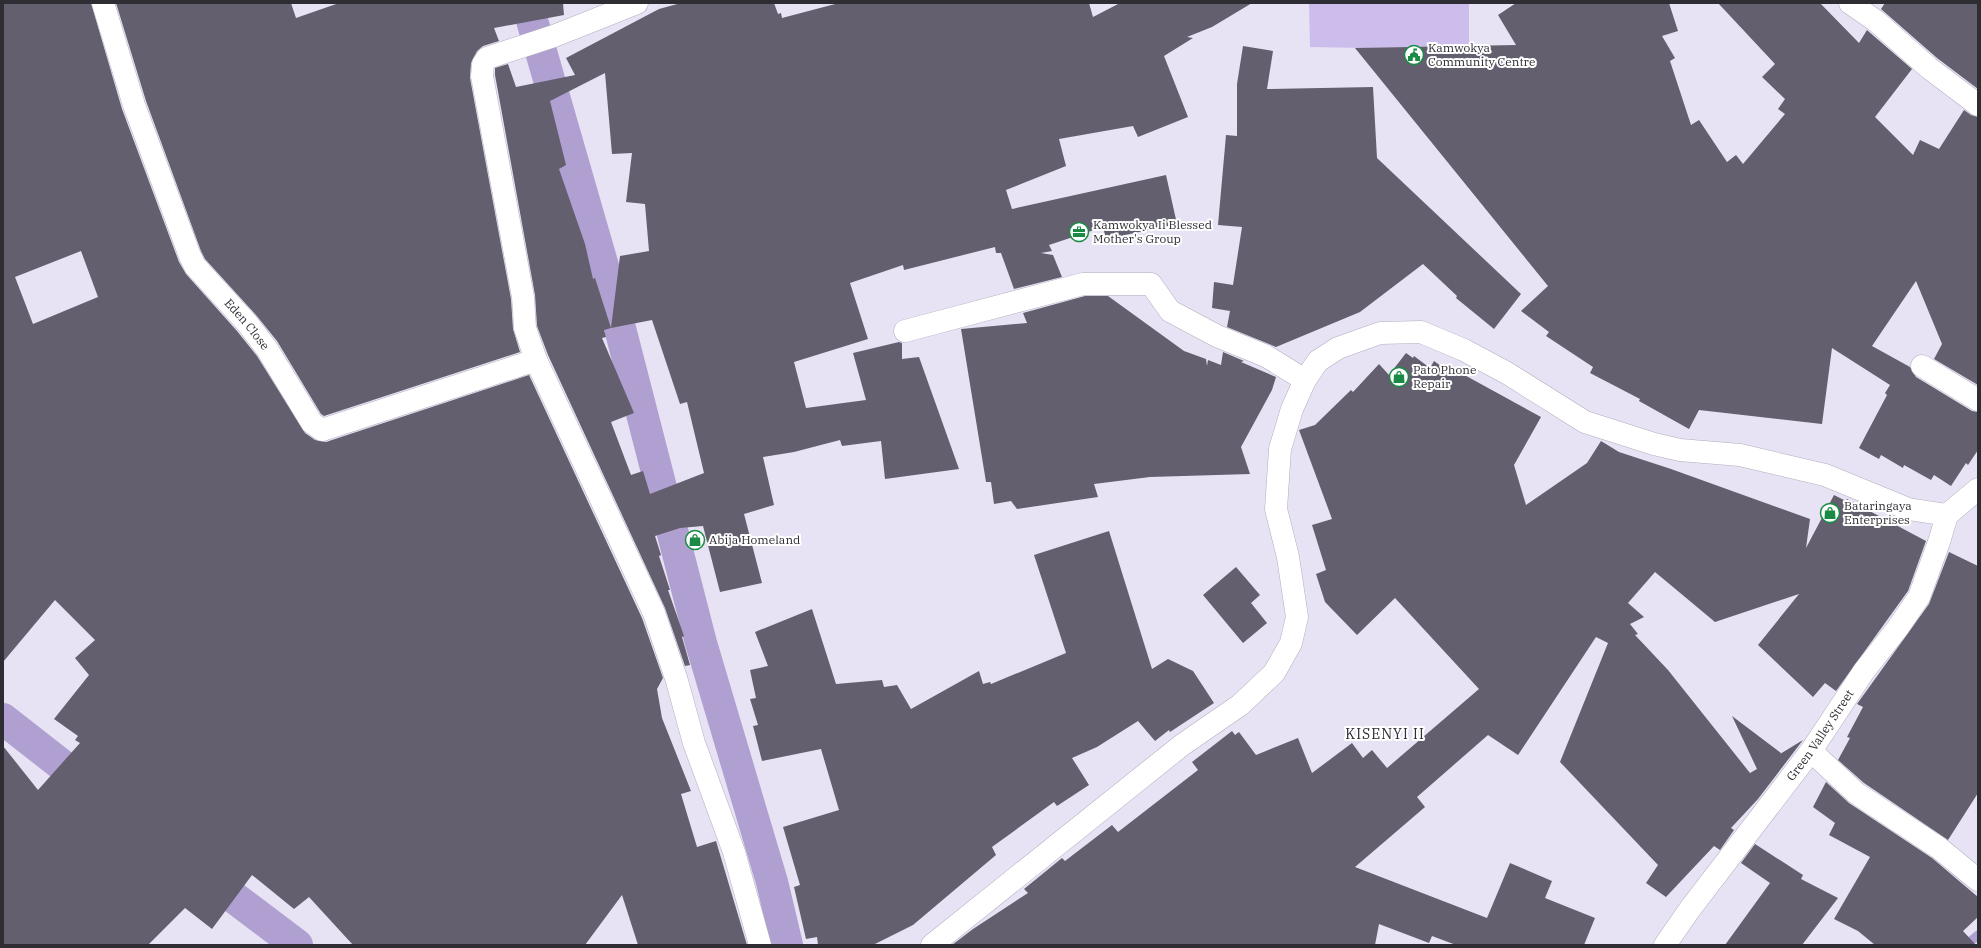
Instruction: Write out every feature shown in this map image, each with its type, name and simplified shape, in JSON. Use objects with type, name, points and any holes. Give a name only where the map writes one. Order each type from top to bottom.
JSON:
[{"type":"street","name":"Eden Close","points":[[103,3],[134,105],[195,266],[247,323],[267,349],[312,423],[317,428],[322,430],[536,360]]},
{"type":"street","points":[[637,3],[554,36],[487,58],[483,64],[482,76],[523,298],[525,328],[536,360],[654,613],[677,681],[694,743],[734,852],[760,945]]},
{"type":"street","points":[[1850,3],[1876,21],[1929,68],[1978,106]]},
{"type":"street","points":[[905,331],[1083,284],[1151,284],[1170,311],[1217,336],[1266,356],[1305,380]]},
{"type":"street","points":[[932,945],[1182,745],[1240,705],[1274,673],[1291,643],[1297,617],[1288,557],[1276,509],[1280,448],[1292,409],[1305,380],[1318,361],[1338,348],[1380,333],[1422,332],[1470,353],[1507,373],[1584,422],[1654,444],[1680,450],[1740,455],[1825,475],[1908,508],[1947,515],[1978,489]]},
{"type":"street","points":[[1922,366],[1978,400]]},
{"type":"street","name":"Green Valley Street","points":[[1666,944],[1690,909],[1812,750],[1864,671],[1898,629],[1919,597],[1947,515]]},
{"type":"street","points":[[1812,750],[1856,793],[1939,848],[1978,880]]},
{"type":"shaded area","points":[[1309,3],[1469,3],[1469,46],[1363,48],[1310,47]]},
{"type":"building","points":[[3,3],[91,3],[122,109],[179,262],[186,274],[237,331],[257,356],[305,433],[315,440],[326,442],[529,375],[642,618],[663,678],[657,689],[662,718],[691,791],[681,794],[697,847],[716,841],[747,945],[638,945],[622,895],[585,945],[353,945],[309,897],[294,909],[252,875],[212,929],[185,908],[148,945],[3,945],[3,746],[38,790],[80,743],[75,740],[78,736],[54,719],[89,675],[75,658],[95,640],[55,600],[3,662]],"holes":[[[81,251],[98,297],[33,324],[15,277]]]},
{"type":"building","points":[[116,3],[291,3],[296,18],[339,3],[563,3],[564,15],[494,28],[499,41],[483,46],[477,51],[471,63],[470,78],[511,299],[513,329],[520,352],[324,416],[321,414],[277,341],[256,315],[205,259],[201,251],[146,101]]},
{"type":"building","points":[[681,3],[774,3],[778,14],[781,13],[782,18],[839,3],[1089,3],[1093,17],[1120,3],[1252,3],[1212,27],[1187,37],[1193,38],[1164,56],[1188,117],[1138,137],[1133,126],[1059,139],[1066,166],[1006,190],[1012,209],[1166,175],[1177,224],[1106,239],[1103,227],[1049,245],[1052,251],[1041,253],[1053,255],[1062,277],[1014,289],[1001,253],[996,253],[995,247],[904,270],[903,265],[850,283],[868,339],[794,362],[806,408],[866,400],[853,353],[899,342],[902,343],[902,359],[919,357],[959,469],[885,479],[881,441],[842,446],[840,440],[794,452],[763,457],[774,505],[744,514],[762,583],[720,592],[703,526],[680,528],[655,536],[661,555],[659,556],[670,590],[668,590],[684,636],[682,637],[690,665],[685,666],[665,608],[548,355],[537,326],[535,295],[495,75],[495,68],[508,64],[516,87],[575,75],[566,58],[659,9]],"holes":[[[605,73],[612,154],[632,153],[626,202],[645,204],[649,251],[620,256],[611,328],[595,278],[593,279],[585,244],[559,169],[566,165],[550,101]],[[652,320],[680,404],[687,402],[704,473],[650,494],[643,471],[631,475],[611,422],[634,413],[602,338],[606,337],[604,330]]]},
{"type":"building","points":[[1516,3],[1669,3],[1678,31],[1662,36],[1675,58],[1670,61],[1691,125],[1699,120],[1727,162],[1736,155],[1743,164],[1785,114],[1778,109],[1785,99],[1762,77],[1775,64],[1718,3],[1820,3],[1859,43],[1867,30],[1912,69],[1875,117],[1913,155],[1920,140],[1939,149],[1964,110],[1971,115],[1978,117],[1978,385],[1934,359],[1942,344],[1916,281],[1872,346],[1910,367],[1916,377],[1972,411],[1978,412],[1978,450],[1968,465],[1966,463],[1951,486],[1934,475],[1931,480],[1904,465],[1903,468],[1881,455],[1879,459],[1859,448],[1887,395],[1885,393],[1890,385],[1832,348],[1822,424],[1699,410],[1689,429],[1639,401],[1640,399],[1590,373],[1593,367],[1546,336],[1549,332],[1521,311],[1548,286],[1355,48],[1516,45],[1498,15]]},
{"type":"building","points":[[1885,3],[1978,3],[1978,89],[1937,58],[1881,9]]},
{"type":"building","points":[[1243,46],[1273,51],[1267,89],[1373,87],[1377,158],[1521,294],[1494,329],[1456,298],[1457,296],[1423,264],[1360,312],[1276,347],[1227,327],[1230,311],[1212,308],[1214,282],[1233,285],[1242,227],[1218,225],[1226,135],[1237,136],[1237,84]]},
{"type":"building","points":[[1085,296],[1108,296],[1184,351],[1206,359],[1207,366],[1208,360],[1221,365],[1223,352],[1244,361],[1241,362],[1276,377],[1272,390],[1241,447],[1250,474],[1150,477],[1094,484],[1098,497],[1017,509],[1011,501],[994,504],[991,482],[986,482],[961,329],[1027,323],[1023,313]]},
{"type":"building","points":[[1406,353],[1413,358],[1414,356],[1430,368],[1434,361],[1455,376],[1459,372],[1541,417],[1514,465],[1526,505],[1587,463],[1601,441],[1619,452],[1810,519],[1806,548],[1834,495],[1846,501],[1847,499],[1926,541],[1908,591],[1836,691],[1825,683],[1813,697],[1758,645],[1799,594],[1715,622],[1655,572],[1628,603],[1644,617],[1630,624],[1638,634],[1635,635],[1668,670],[1750,773],[1757,769],[1732,716],[1781,753],[1780,754],[1803,740],[1758,799],[1731,828],[1734,830],[1720,850],[1714,846],[1666,897],[1646,883],[1658,865],[1560,762],[1608,643],[1596,637],[1518,755],[1488,735],[1417,797],[1425,807],[1355,867],[1487,918],[1510,863],[1552,881],[1545,898],[1595,918],[1584,945],[1456,945],[1432,936],[1429,943],[1379,924],[1375,945],[952,945],[973,929],[1028,893],[1024,889],[1062,858],[1065,861],[1112,825],[1118,832],[1198,770],[1192,762],[1232,731],[1235,735],[1239,732],[1256,755],[1298,738],[1312,773],[1352,743],[1363,758],[1372,750],[1387,768],[1479,689],[1395,598],[1357,635],[1325,602],[1316,574],[1326,570],[1312,525],[1332,519],[1299,430],[1315,425],[1351,390],[1353,392],[1379,364],[1389,375]]},
{"type":"building","points":[[1109,531],[1152,669],[1168,659],[1193,671],[1214,703],[1170,732],[1169,730],[1155,741],[1138,721],[1097,747],[1072,758],[1089,785],[1057,806],[1054,802],[992,847],[996,855],[913,925],[873,945],[818,945],[817,937],[806,939],[794,887],[800,885],[783,827],[839,810],[821,749],[762,761],[753,726],[758,725],[750,699],[756,698],[750,670],[768,666],[755,632],[812,609],[836,684],[882,680],[884,687],[897,685],[911,709],[979,671],[983,684],[990,682],[991,684],[1066,653],[1034,555]]},
{"type":"building","points":[[1949,552],[1978,566],[1978,793],[1948,840],[1864,783],[1838,760],[1850,738],[1847,737],[1863,707],[1857,704],[1929,604]]},
{"type":"building","points":[[1236,567],[1260,595],[1251,603],[1267,623],[1243,643],[1203,595]]},
{"type":"building","points":[[1826,782],[1849,803],[1932,858],[1978,897],[1978,917],[1963,931],[1976,945],[1875,945],[1858,931],[1834,919],[1870,857],[1829,835],[1835,823],[1813,807]]},
{"type":"building","points":[[1755,844],[1803,875],[1801,879],[1838,898],[1802,945],[1725,945],[1770,883],[1741,863]]},
{"type":"waterway","points":[[527,3],[613,301],[701,643],[772,882],[787,945]]},
{"type":"waterway","points":[[3,719],[95,791]]},
{"type":"waterway","points":[[200,872],[297,945]]},
{"type":"waterway","points":[[1966,945],[1978,935]]},
{"type":"place","name":"Kamwokya Community Centre","points":[[1414,55]]},
{"type":"place","name":"Kamwokya Ii Blessed Mother's Group","points":[[1079,232]]},
{"type":"place","name":"Pato Phone Repair","points":[[1399,377]]},
{"type":"place","name":"Bataringaya Enterprises","points":[[1830,513]]},
{"type":"place","name":"Abija Homeland","points":[[695,540]]},
{"type":"district","name":"KISENYI II","points":[[1385,734]]}]
